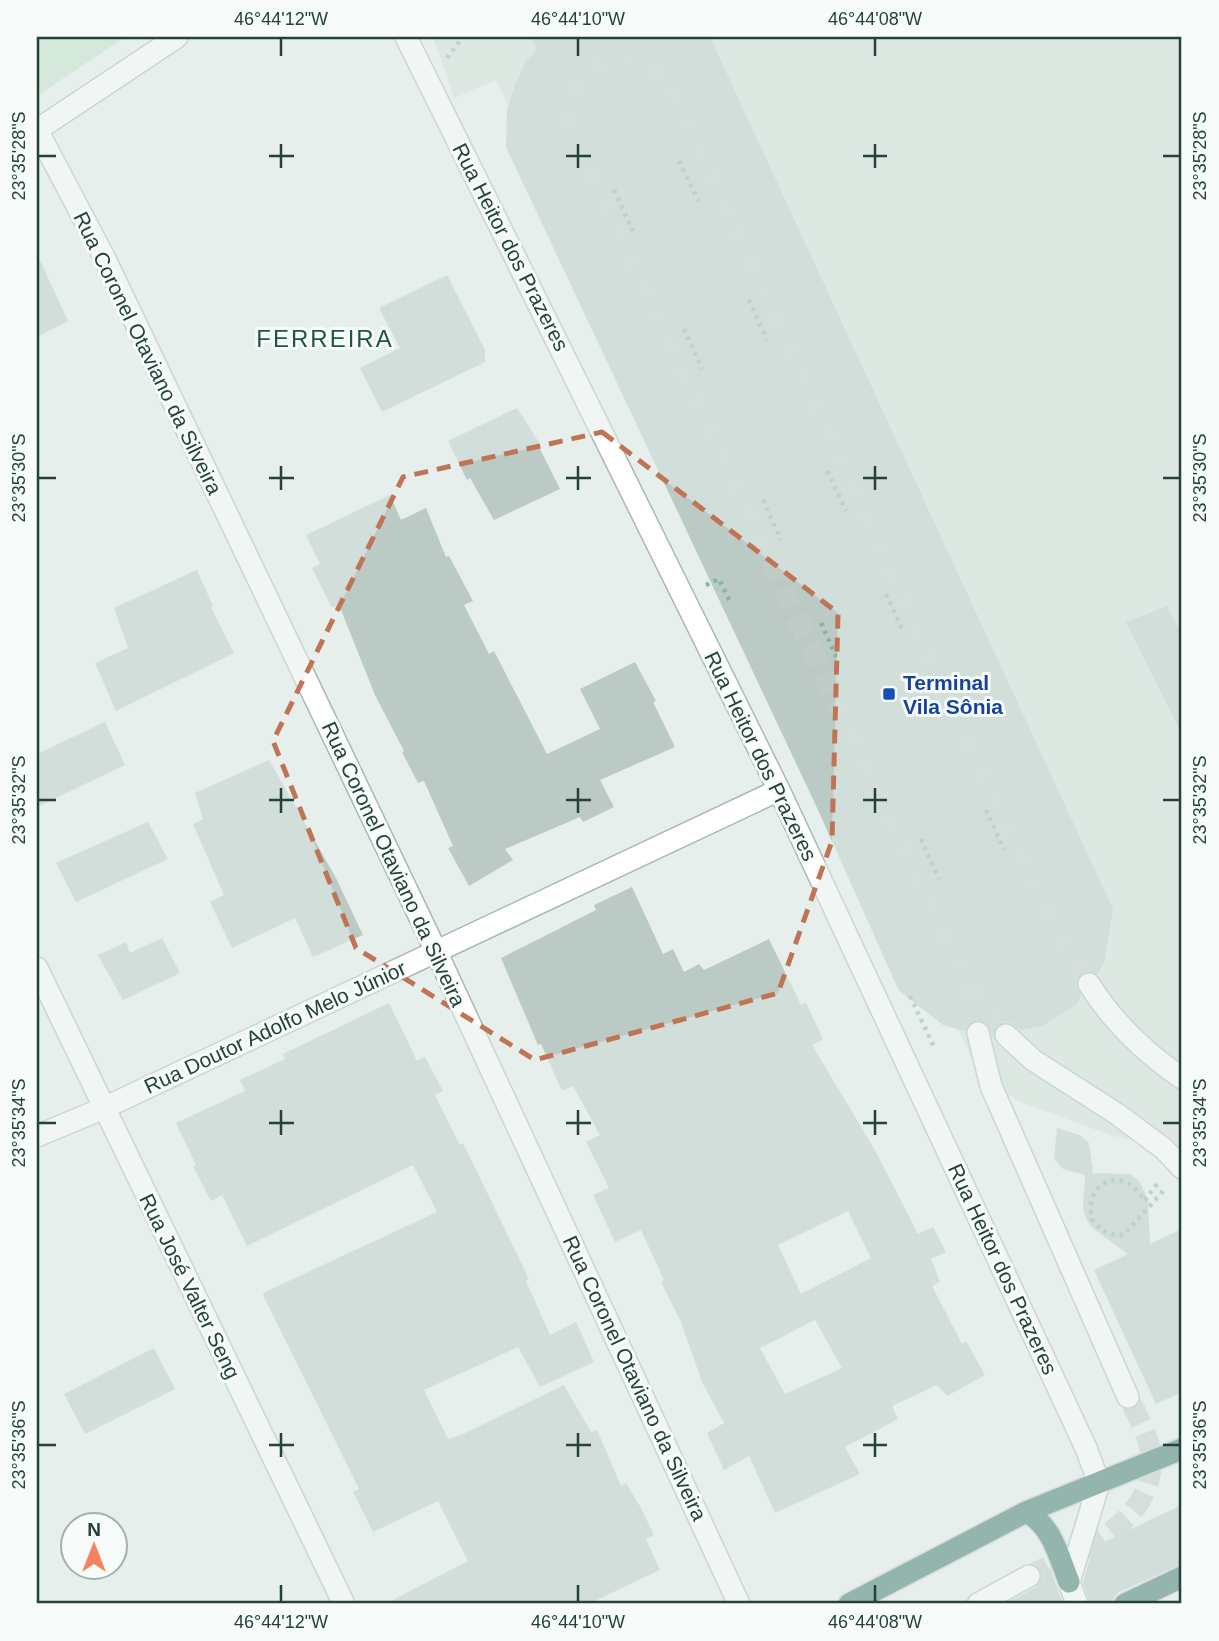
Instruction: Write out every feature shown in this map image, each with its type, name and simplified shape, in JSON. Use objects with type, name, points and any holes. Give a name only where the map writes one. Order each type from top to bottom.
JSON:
[{"type":"highway","points":[[849,1604],[1026,1512],[1182,1449]]},
{"type":"highway","points":[[1026,1512],[1041,1522],[1050,1535],[1069,1582]]},
{"type":"highway","points":[[1125,1604],[1182,1577]]},
{"type":"street","points":[[37,130],[177,37]]},
{"type":"street","name":"Rua Heitor dos Prazeres","points":[[406,37],[779,790],[1086,1448],[1099,1483]]},
{"type":"street","name":"Rua Coronel Otaviano da Silveira","points":[[37,130],[104,257],[436,951],[739,1604]]},
{"type":"street","name":"Rua Doutor Adolfo Melo Júnior","points":[[37,1136],[104,1108],[779,790]]},
{"type":"street","name":"Rua José Valter Seng","points":[[37,968],[344,1604]]},
{"type":"street","points":[[1089,984],[1124,1030],[1166,1067],[1182,1077]]},
{"type":"street","points":[[978,1034],[991,1086],[1128,1396]]},
{"type":"street","points":[[1006,1035],[1033,1060],[1117,1114],[1164,1150],[1182,1168]]},
{"type":"street","points":[[1077,1604],[1069,1582],[1099,1483]]},
{"type":"street","points":[[978,1604],[1030,1576]]},
{"type":"path","points":[[679,160],[698,201]]},
{"type":"path","points":[[614,190],[633,231]]},
{"type":"path","points":[[749,300],[767,340]]},
{"type":"path","points":[[684,329],[702,369]]},
{"type":"path","points":[[827,471],[846,512]]},
{"type":"path","points":[[763,500],[781,540]]},
{"type":"path","points":[[719,579],[729,600]]},
{"type":"path","points":[[886,594],[904,633]]},
{"type":"path","points":[[821,623],[839,663]]},
{"type":"path","points":[[986,810],[1004,850]]},
{"type":"path","points":[[921,839],[939,879]]},
{"type":"path","points":[[1144,1200],[1139,1189],[1133,1184],[1113,1180],[1099,1187],[1093,1195],[1090,1210],[1092,1219],[1105,1232],[1124,1235],[1167,1187]]},
{"type":"highlighted area","points":[[602,432],[838,613],[832,841],[778,993],[535,1060],[356,948],[273,741],[403,477]]},
{"type":"shaded area","points":[[433,37],[1182,37],[1182,1150],[1113,1136],[1018,1101],[980,1075],[496,80],[454,98]]},
{"type":"green space","points":[[37,37],[125,37],[37,96]]},
{"type":"building","points":[[531,37],[710,37],[1113,909],[1104,963],[1097,974],[1089,971],[1081,974],[1076,984],[1081,996],[1077,1004],[1043,1026],[1020,1030],[1010,1022],[1003,1022],[996,1027],[993,1037],[988,1024],[981,1020],[969,1023],[965,1031],[943,1025],[899,991],[818,810],[506,147],[507,110],[525,62],[537,50]]},
{"type":"building","points":[[37,254],[68,321],[37,337]]},
{"type":"building","points":[[447,275],[485,350],[485,362],[382,412],[360,368],[400,348],[379,308]]},
{"type":"building","points":[[517,408],[540,444],[538,445],[560,489],[494,520],[470,478],[467,480],[448,441]]},
{"type":"building","points":[[390,495],[401,520],[426,508],[446,557],[449,556],[473,601],[464,605],[489,654],[494,651],[547,754],[600,729],[580,689],[635,662],[656,701],[653,702],[675,747],[600,780],[614,807],[583,822],[580,817],[505,849],[513,860],[469,886],[448,848],[453,846],[424,781],[418,783],[375,695],[339,605],[332,608],[312,568],[320,564],[306,535]]},
{"type":"building","points":[[197,570],[213,606],[211,607],[234,653],[116,711],[95,663],[128,648],[114,608]]},
{"type":"building","points":[[1167,606],[1182,634],[1182,735],[1126,622]]},
{"type":"building","points":[[105,722],[125,765],[37,807],[37,754]]},
{"type":"building","points":[[269,760],[336,878],[363,935],[313,957],[295,918],[232,948],[210,902],[224,895],[193,824],[203,819],[195,793]]},
{"type":"building","points":[[148,822],[168,859],[76,902],[56,863]]},
{"type":"building","points":[[632,887],[663,954],[673,949],[684,972],[699,964],[704,970],[769,939],[801,1005],[806,1003],[823,1039],[812,1045],[876,1152],[918,1234],[933,1227],[946,1252],[931,1259],[940,1282],[932,1286],[962,1344],[966,1341],[985,1375],[947,1396],[937,1385],[892,1406],[898,1419],[845,1447],[860,1474],[775,1513],[749,1456],[724,1470],[707,1433],[724,1423],[702,1382],[681,1322],[661,1282],[664,1280],[641,1230],[615,1242],[593,1195],[609,1188],[586,1142],[600,1135],[573,1086],[562,1091],[541,1044],[538,1045],[501,958],[596,910],[594,905]],"holes":[[[848,1211],[871,1258],[801,1294],[778,1245]],[[815,1320],[842,1368],[785,1394],[760,1348]]]},
{"type":"building","points":[[162,938],[180,973],[123,1000],[98,955],[126,942],[130,953]]},
{"type":"building","points":[[389,1003],[417,1061],[425,1057],[443,1091],[435,1095],[460,1145],[463,1143],[529,1279],[526,1281],[550,1335],[576,1322],[594,1362],[540,1387],[518,1347],[424,1390],[448,1439],[564,1385],[591,1432],[597,1430],[621,1486],[626,1483],[641,1508],[654,1535],[646,1539],[660,1570],[588,1604],[385,1604],[468,1561],[438,1501],[373,1532],[353,1492],[359,1489],[263,1295],[437,1212],[413,1165],[247,1246],[222,1195],[211,1201],[176,1123],[245,1091],[240,1080],[285,1059],[283,1054]]},
{"type":"building","points":[[1057,1128],[1080,1135],[1089,1143],[1093,1173],[1130,1174],[1139,1181],[1148,1199],[1150,1244],[1182,1229],[1182,1392],[1156,1404],[1094,1270],[1128,1254],[1091,1227],[1083,1208],[1085,1175],[1063,1169],[1054,1159]]},
{"type":"building","points":[[154,1348],[175,1389],[85,1434],[64,1394]]},
{"type":"building","points":[[1182,1505],[1182,1564],[1119,1592],[1112,1604],[1090,1604],[1083,1582],[1093,1547]]},
{"type":"building","points":[[1050,1568],[1063,1604],[1005,1604],[1036,1587],[1040,1582],[1041,1572]]},
{"type":"tunnel","points":[[978,1033],[962,974],[571,130],[571,108],[576,89],[586,75],[600,65],[616,60],[633,61],[651,68],[669,82],[997,806],[1054,926],[1089,984]]},
{"type":"tunnel","points":[[969,984],[1006,1035]]},
{"type":"tunnel","points":[[1029,1576],[1110,1532],[1128,1517],[1141,1500],[1149,1480],[1150,1448],[1128,1397]]},
{"type":"place","name":"Terminal Vila Sônia","points":[[889,694]]},
{"type":"district","name":"FERREIRA","points":[[325,338]]}]
